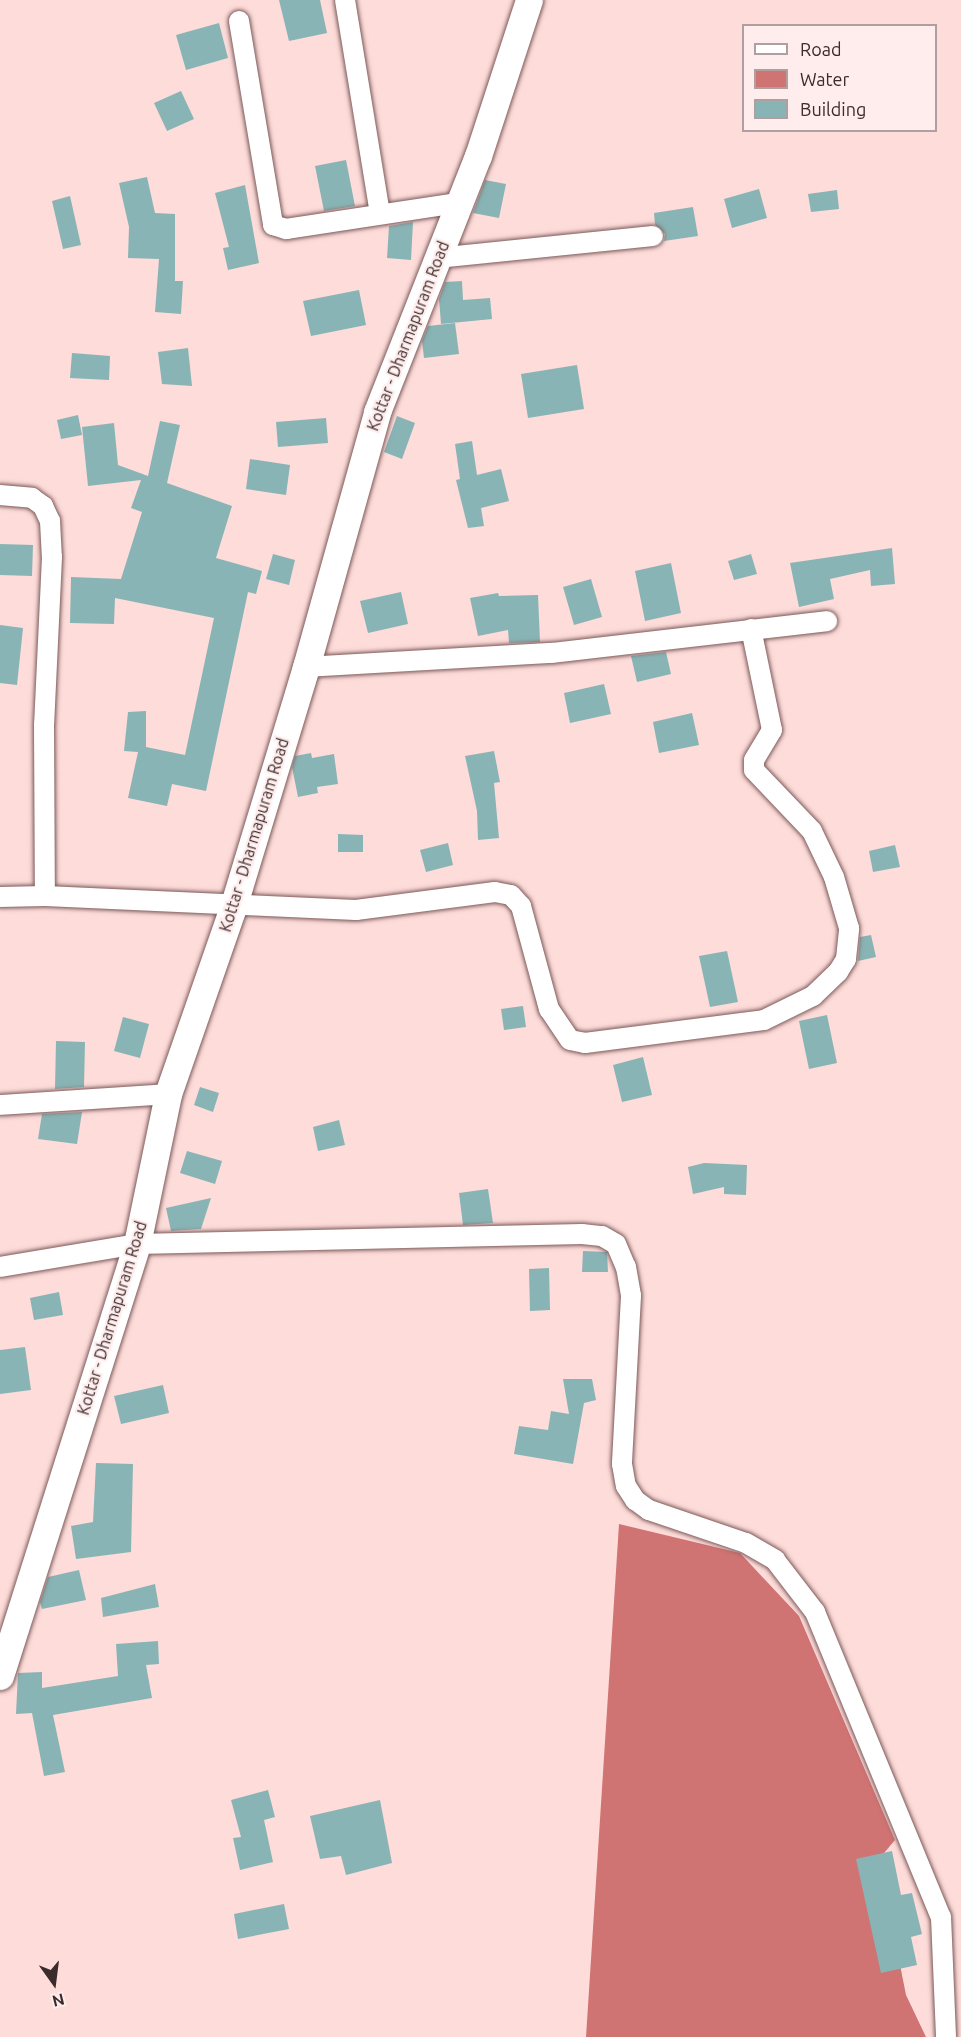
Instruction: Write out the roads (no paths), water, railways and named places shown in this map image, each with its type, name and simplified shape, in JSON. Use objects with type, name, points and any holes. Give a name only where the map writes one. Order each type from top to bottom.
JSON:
[{"type":"main road","name":"Kottar - Dharmapuram Road","points":[[0,1676],[137,1244],[168,1094],[234,904],[306,667],[377,412],[458,203],[530,0]]},
{"type":"street","points":[[345,0],[380,213]]},
{"type":"street","points":[[239,21],[273,225],[286,229],[458,203]]},
{"type":"street","points":[[437,258],[653,236]]},
{"type":"street","points":[[0,495],[32,498],[43,506],[50,521],[52,556],[44,724],[45,896]]},
{"type":"street","points":[[306,667],[552,653],[827,621]]},
{"type":"street","points":[[0,897],[45,896],[356,910],[467,892],[511,895],[521,906],[554,1018],[570,1040],[585,1043],[743,1025],[764,1020],[813,996],[846,959],[849,928],[834,877],[812,831],[754,770],[756,755],[772,730],[751,629]]},
{"type":"street","points":[[0,1104],[168,1094]]},
{"type":"street","points":[[0,1267],[137,1244],[582,1234],[602,1236],[616,1244],[626,1267],[631,1296],[622,1464],[626,1486],[635,1500],[649,1510],[746,1543],[775,1560],[815,1612],[941,1917],[946,2037]]},
{"type":"water","points":[[619,1524],[740,1553],[799,1616],[895,1840],[879,1859],[906,1995],[926,2037],[586,2037]]}]
